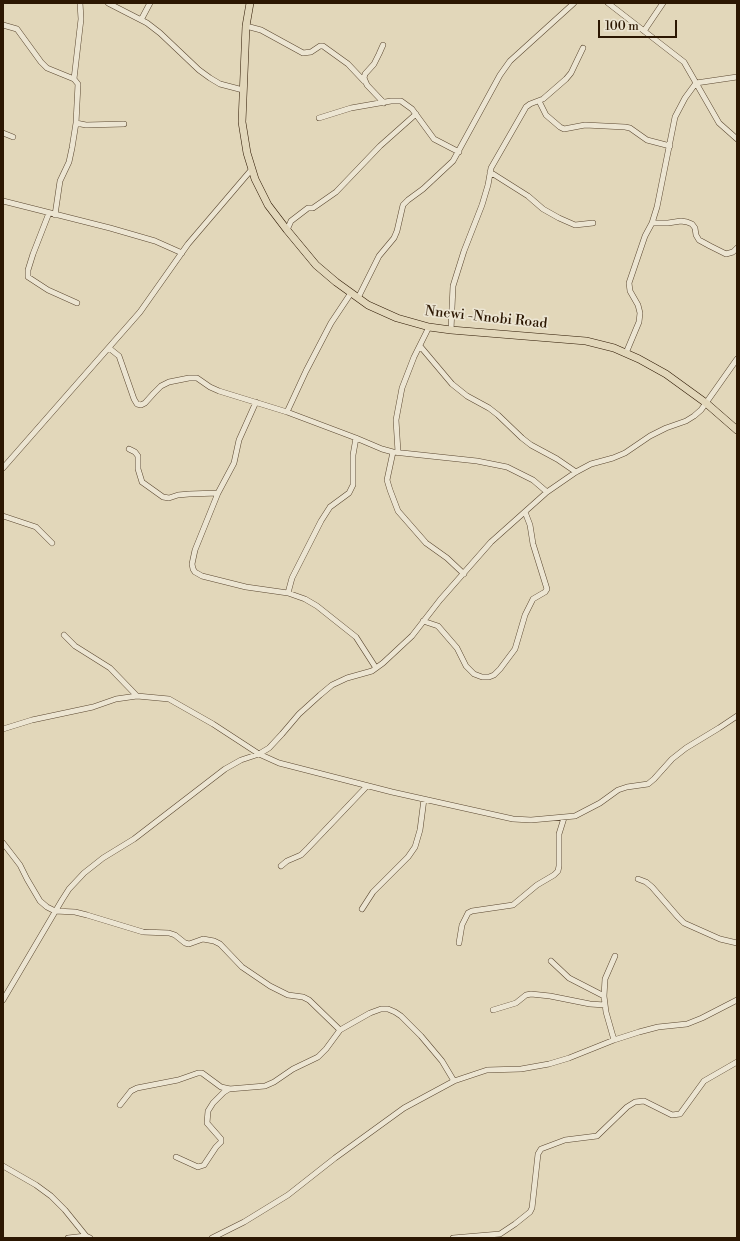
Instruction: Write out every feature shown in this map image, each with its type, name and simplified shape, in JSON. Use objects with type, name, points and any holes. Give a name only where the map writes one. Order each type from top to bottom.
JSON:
[{"type":"main road","name":"Nnewi -Nnobi Road","points":[[250,3],[246,26],[242,122],[247,153],[255,179],[268,204],[316,265],[351,293],[368,304],[397,318],[429,327],[586,341],[614,348],[666,374],[706,403],[737,430]]},
{"type":"street","points":[[74,79],[81,19],[80,3]]},
{"type":"street","points":[[108,3],[141,20],[160,33],[194,66],[210,78],[220,84],[243,90]]},
{"type":"street","points":[[141,20],[150,3]]},
{"type":"street","points":[[358,298],[379,256],[394,238],[403,205],[423,189],[453,161],[500,75],[510,62],[574,3]]},
{"type":"street","points":[[608,3],[684,62],[719,123],[737,139]]},
{"type":"street","points":[[644,30],[663,3]]},
{"type":"street","points":[[3,25],[17,29],[47,68],[74,79],[78,84],[76,123],[69,162],[60,181],[55,215]]},
{"type":"street","points":[[246,26],[261,30],[303,53],[311,52],[320,46],[323,46],[348,64],[384,103]]},
{"type":"street","points":[[364,81],[365,74],[374,64],[383,45]]},
{"type":"street","points":[[451,330],[453,286],[464,251],[482,205],[491,168],[526,107],[543,99],[566,79],[571,73],[583,48]]},
{"type":"street","points":[[626,353],[639,322],[640,313],[638,304],[630,291],[629,283],[645,236],[658,207],[675,117],[685,98],[696,83],[737,77]]},
{"type":"street","points":[[319,118],[351,108],[401,101],[408,105],[416,114],[434,139],[459,152]]},
{"type":"street","points":[[539,101],[546,115],[564,129],[585,125],[625,126],[647,140],[670,146]]},
{"type":"street","points":[[287,230],[291,221],[308,208],[313,208],[336,192],[380,146],[416,114]]},
{"type":"street","points":[[76,123],[86,125],[124,124]]},
{"type":"street","points":[[3,133],[12,137]]},
{"type":"street","points":[[3,468],[80,379],[110,348],[140,312],[182,252],[252,169]]},
{"type":"street","points":[[490,172],[523,193],[542,209],[559,218],[575,225],[593,223]]},
{"type":"street","points":[[3,201],[110,228],[155,241],[182,252]]},
{"type":"street","points":[[49,213],[28,270],[28,277],[48,290],[77,303]]},
{"type":"street","points":[[652,222],[687,222],[692,224],[695,228],[696,235],[699,240],[710,246],[726,254],[729,254],[737,248]]},
{"type":"street","points":[[288,412],[306,371],[331,323],[351,293]]},
{"type":"street","points":[[429,327],[402,388],[396,420],[396,452],[387,480],[398,510],[426,543],[447,558],[464,574]]},
{"type":"street","points":[[420,346],[452,384],[467,396],[489,408],[531,445],[557,459],[576,472]]},
{"type":"street","points":[[110,348],[119,356],[137,404],[141,405],[145,403],[161,386],[169,382],[197,378],[219,391],[288,412],[356,438],[374,447],[396,452],[477,461],[507,467],[534,480],[547,492]]},
{"type":"street","points":[[3,999],[69,889],[84,873],[103,858],[134,839],[226,769],[241,760],[259,754],[274,743],[299,714],[332,685],[347,678],[367,673],[376,668],[401,648],[412,636],[444,595],[491,542],[547,492],[576,472],[591,464],[625,453],[650,436],[666,428],[686,421],[694,416],[706,403],[737,360]]},
{"type":"street","points":[[256,402],[239,440],[234,463],[218,493],[195,550],[192,564],[193,569],[202,576],[246,587],[288,593],[305,599],[317,606],[356,636],[376,668]]},
{"type":"street","points":[[288,593],[292,578],[321,521],[330,507],[349,493],[353,485],[353,455],[356,438]]},
{"type":"street","points":[[129,449],[135,452],[138,456],[138,469],[142,482],[163,497],[169,498],[178,495],[218,493]]},
{"type":"street","points":[[423,621],[433,624],[442,631],[457,648],[469,670],[474,674],[482,677],[489,677],[494,675],[500,669],[515,649],[525,615],[533,600],[547,589],[533,544],[530,525],[525,512]]},
{"type":"street","points":[[3,516],[36,527],[52,544]]},
{"type":"street","points":[[64,635],[75,646],[110,668],[138,696]]},
{"type":"street","points":[[3,729],[32,720],[93,707],[116,699],[138,696],[168,699],[213,724],[259,754],[279,763],[366,786],[513,819],[531,820],[575,816],[588,810],[618,790],[648,784],[672,759],[686,748],[737,716]]},
{"type":"street","points":[[281,866],[308,848],[366,786]]},
{"type":"street","points":[[362,909],[373,892],[408,857],[415,847],[420,830],[424,799]]},
{"type":"street","points":[[459,943],[462,925],[468,913],[472,911],[513,905],[537,885],[558,871],[559,834],[564,818]]},
{"type":"street","points":[[3,843],[20,865],[26,879],[40,901],[55,911],[81,913],[143,932],[169,933],[175,935],[184,943],[188,944],[203,939],[214,941],[242,967],[270,986],[288,995],[303,996],[340,1030]]},
{"type":"street","points":[[638,879],[646,882],[684,923],[720,939],[737,943]]},
{"type":"street","points":[[614,1040],[604,996],[605,979],[615,956]]},
{"type":"street","points":[[551,961],[569,978],[604,996]]},
{"type":"street","points":[[493,1010],[516,1003],[526,995],[531,994],[550,996],[590,1004],[605,1005]]},
{"type":"street","points":[[212,1238],[244,1222],[288,1195],[335,1158],[404,1108],[454,1081],[487,1070],[521,1068],[549,1064],[582,1054],[614,1040],[658,1026],[687,1024],[737,1000]]},
{"type":"street","points":[[120,1105],[131,1091],[137,1088],[178,1080],[198,1073],[202,1073],[222,1087],[230,1089],[265,1086],[274,1082],[293,1069],[318,1057],[340,1030],[370,1013],[381,1009],[388,1009],[401,1016],[442,1060],[454,1081]]},
{"type":"street","points":[[453,1238],[500,1234],[516,1224],[530,1212],[532,1208],[538,1154],[541,1149],[565,1140],[597,1136],[626,1107],[635,1102],[644,1101],[672,1115],[680,1114],[704,1081],[737,1062]]},
{"type":"street","points":[[176,1156],[198,1168],[204,1165],[216,1146],[221,1142],[221,1139],[207,1123],[208,1112],[213,1103],[224,1092],[230,1089]]},
{"type":"street","points":[[3,1166],[36,1185],[51,1196],[88,1237]]},
{"type":"street","points":[[68,1238],[88,1237]]}]
